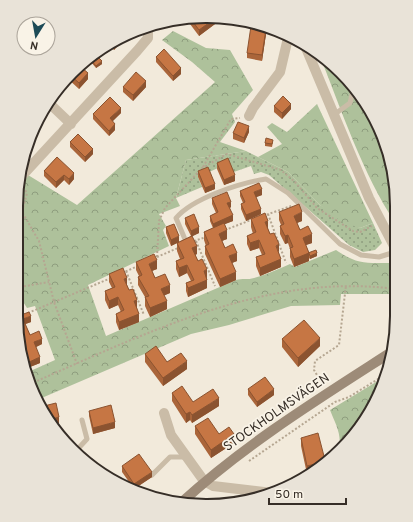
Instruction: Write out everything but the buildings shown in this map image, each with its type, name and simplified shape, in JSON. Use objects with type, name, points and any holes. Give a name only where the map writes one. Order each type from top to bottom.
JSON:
[{"type":"street","points":[[27,171],[148,38],[148,33]]},
{"type":"street","points":[[249,116],[253,108],[280,72],[287,42]]},
{"type":"street","points":[[309,55],[381,222],[390,238]]},
{"type":"street","points":[[53,107],[71,124]]},
{"type":"street","name":"STOCKHOLMSVÄGEN","points":[[186,498],[204,481],[264,435],[385,356]]},
{"type":"street","points":[[164,413],[171,435],[204,481],[213,486],[258,491]]},
{"type":"lane","points":[[335,114],[350,103],[352,95]]},
{"type":"lane","points":[[187,244],[176,218],[182,211],[211,195],[244,182],[266,179],[288,193],[340,244],[361,255],[379,257],[390,254]]},
{"type":"lane","points":[[79,447],[87,439],[82,420]]},
{"type":"lane","points":[[152,475],[170,457],[187,457]]},
{"type":"path","points":[[156,257],[159,222],[165,208],[202,168],[231,119],[249,116]]},
{"type":"path","points":[[202,168],[228,154],[270,165],[281,170],[295,182],[317,208],[353,231],[360,232],[381,222]]},
{"type":"path","points":[[23,208],[27,194],[24,189]]},
{"type":"path","points":[[261,217],[298,204]]},
{"type":"path","points":[[23,214],[39,241],[54,302],[78,364]]},
{"type":"path","points":[[268,214],[286,262]]},
{"type":"path","points":[[225,230],[254,220]]},
{"type":"path","points":[[150,260],[210,235]]},
{"type":"path","points":[[196,241],[214,286]]},
{"type":"path","points":[[118,274],[144,263]]},
{"type":"path","points":[[126,271],[144,315]]},
{"type":"path","points":[[27,313],[111,277]]},
{"type":"path","points":[[23,286],[49,281]]},
{"type":"path","points":[[325,388],[314,370],[315,361],[339,345],[346,285]]},
{"type":"path","points":[[36,382],[228,304],[272,293],[346,285],[390,289]]},
{"type":"path","points":[[245,464],[335,402],[349,397],[378,379]]},
{"type":"green space","points":[[173,31],[206,48],[230,50],[253,90],[232,114],[235,122],[220,142],[246,151],[186,160],[176,198],[180,206],[159,214],[166,226],[163,230],[169,246],[88,285],[106,336],[236,280],[252,279],[290,264],[295,267],[336,250],[356,261],[390,263],[390,294],[341,294],[340,305],[291,306],[229,325],[191,334],[42,398],[32,370],[55,360],[35,306],[27,308],[23,302],[23,194],[26,176],[28,175],[77,205],[215,82],[192,62],[162,40]]},
{"type":"green space","points":[[324,66],[352,95],[371,125],[376,136],[384,159],[390,194],[390,214],[363,163]]},
{"type":"green space","points":[[317,104],[373,223],[360,228],[342,222],[320,205],[288,172],[258,157],[282,144],[267,127],[272,123],[287,132]]},
{"type":"green space","points":[[246,151],[288,172],[320,205],[360,228],[373,223],[382,243],[375,250],[363,252],[349,245],[269,175],[261,172],[254,174],[251,166],[231,173],[227,164],[198,177],[202,187],[176,198],[186,160]]},
{"type":"green space","points":[[378,381],[371,397],[359,417],[340,440],[339,433],[330,410]]}]
